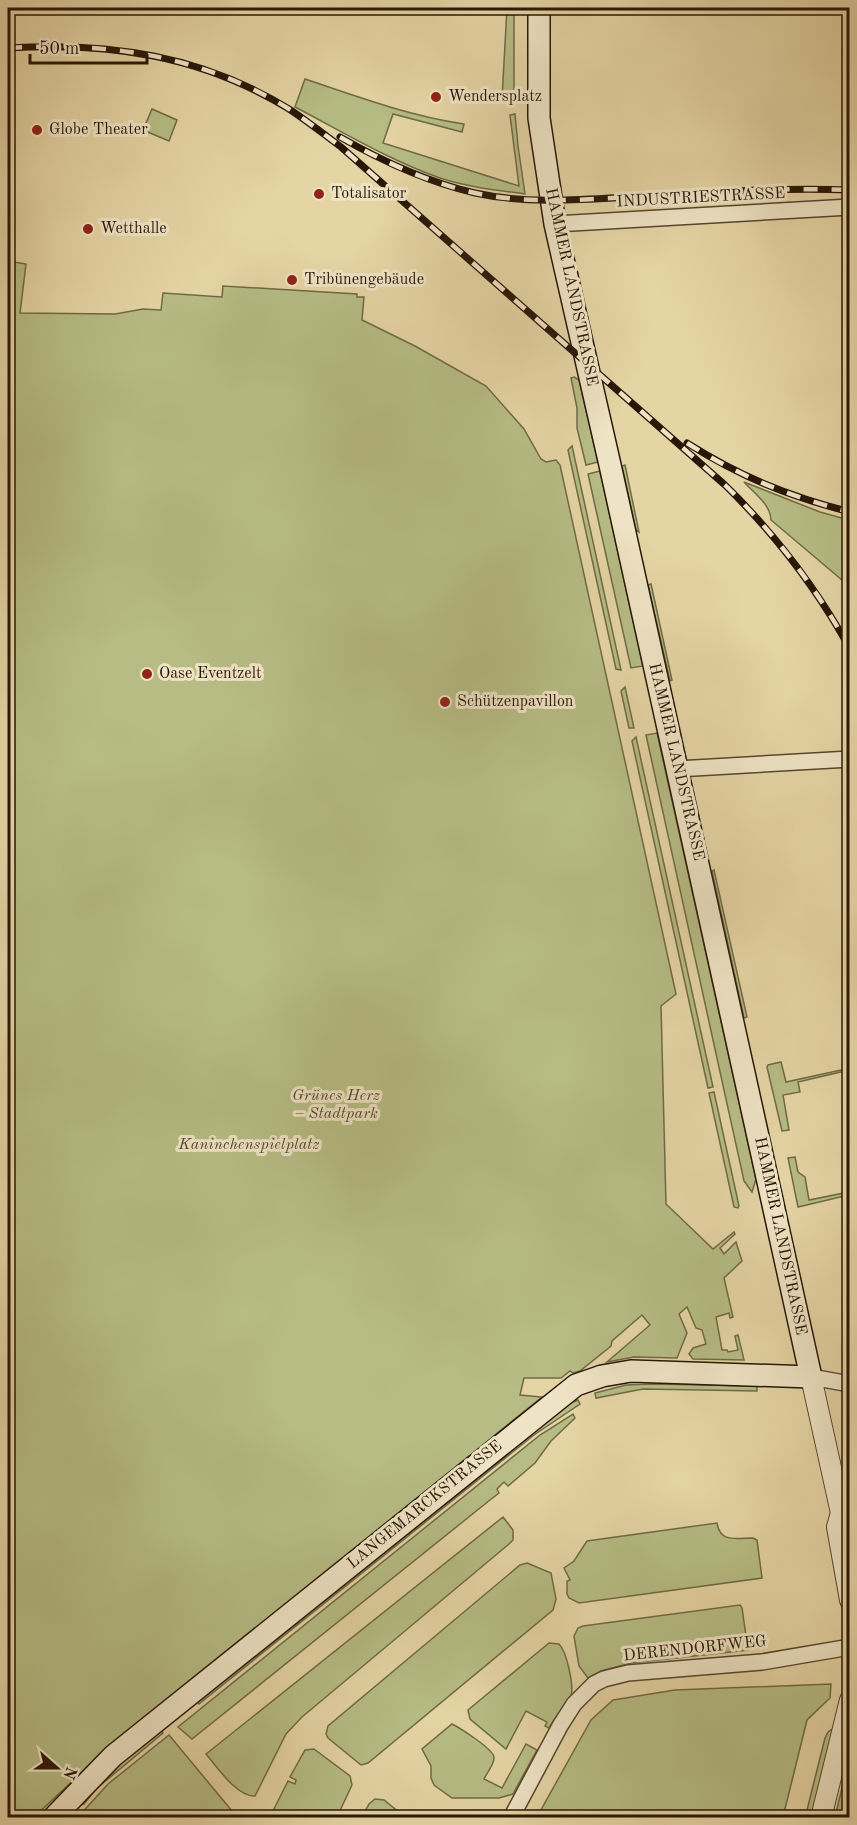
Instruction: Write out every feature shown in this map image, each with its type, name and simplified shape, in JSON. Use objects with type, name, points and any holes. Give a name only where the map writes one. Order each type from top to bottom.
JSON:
[{"type":"main road","name":"HAMMER LANDSTRASSE","points":[[539,8],[539,118],[555,224],[811,1377]]},
{"type":"main road","name":"LANGEMARCKSTRASSE","points":[[53,1818],[112,1756],[576,1385],[602,1376],[631,1371],[811,1377]]},
{"type":"main road","name":"LANGEMARCKSTRASSE","points":[[62,1818],[93,1776]]},
{"type":"street","name":"INDUSTRIESTRASSE","points":[[555,224],[849,207]]},
{"type":"street","points":[[677,769],[849,759]]},
{"type":"street","points":[[811,1377],[849,1384]]},
{"type":"street","name":"HAMMER LANDSTRASSE","points":[[811,1377],[845,1518],[837,1527],[849,1600]]},
{"type":"street","name":"DERENDORFWEG","points":[[511,1818],[560,1726],[574,1704],[594,1684],[628,1673],[762,1662],[849,1647]]},
{"type":"street","points":[[821,1818],[849,1700]]},
{"type":"green space","points":[[507,8],[514,8],[514,96],[505,100],[502,99]]},
{"type":"green space","points":[[305,79],[404,111],[464,124],[462,132],[393,114],[383,143],[519,186],[510,115],[515,114],[525,194],[471,186],[440,178],[366,145],[295,107]]},
{"type":"green space","points":[[152,109],[177,120],[169,141],[143,130]]},
{"type":"green space","name":"Grünes Herz – Stadtpark","points":[[8,261],[26,264],[20,313],[115,314],[143,309],[161,310],[163,293],[222,297],[223,286],[357,294],[357,297],[364,297],[362,320],[415,346],[486,386],[524,429],[541,459],[546,462],[556,460],[560,465],[676,994],[661,1006],[666,1204],[713,1249],[734,1232],[735,1234],[720,1248],[724,1254],[736,1242],[742,1261],[724,1278],[733,1317],[730,1318],[729,1313],[716,1317],[722,1350],[728,1352],[738,1350],[735,1336],[738,1335],[744,1360],[693,1359],[689,1354],[693,1348],[706,1344],[702,1330],[696,1328],[687,1307],[679,1314],[687,1333],[677,1358],[634,1357],[607,1362],[650,1325],[642,1315],[612,1341],[611,1346],[580,1371],[573,1373],[570,1371],[561,1378],[524,1378],[520,1395],[542,1397],[109,1747],[34,1817],[8,1817]]},
{"type":"green space","points":[[571,378],[579,380],[598,462],[586,465],[577,428],[577,408]]},
{"type":"green space","points":[[572,446],[621,670],[616,669],[568,450]]},
{"type":"green space","points":[[625,465],[639,532],[636,530],[622,466]]},
{"type":"green space","points":[[600,471],[643,666],[631,668],[588,474]]},
{"type":"green space","points":[[744,482],[820,512],[849,520],[849,586],[771,520],[765,504]]},
{"type":"green space","points":[[651,584],[672,680],[670,681],[648,585]]},
{"type":"green space","points":[[625,687],[634,728],[629,728],[621,691]]},
{"type":"green space","points":[[657,733],[756,1179],[752,1192],[744,1181],[646,735]]},
{"type":"green space","points":[[636,737],[713,1087],[708,1088],[632,741]]},
{"type":"green space","points":[[714,870],[747,1017],[744,1018],[712,871]]},
{"type":"green space","points":[[781,1062],[786,1082],[850,1068],[798,1082],[800,1092],[783,1095],[789,1130],[782,1131],[767,1067]]},
{"type":"green space","points":[[714,1092],[738,1208],[734,1207],[709,1093]]},
{"type":"green space","points":[[795,1157],[798,1172],[805,1177],[809,1200],[849,1192],[849,1195],[798,1207],[788,1158]]},
{"type":"green space","points":[[626,1385],[757,1386],[757,1391],[643,1389],[596,1398],[595,1393]]},
{"type":"green space","points":[[578,1400],[580,1404],[534,1435],[199,1704],[196,1700],[566,1405]]},
{"type":"green space","points":[[573,1414],[575,1418],[551,1441],[535,1463],[508,1486],[504,1482],[497,1489],[499,1493],[192,1739],[178,1727],[540,1435]]},
{"type":"green space","points":[[503,1517],[513,1530],[513,1540],[302,1717],[286,1734],[255,1796],[241,1792],[234,1787],[206,1754]]},
{"type":"green space","points":[[717,1523],[725,1537],[757,1540],[762,1578],[579,1603],[569,1598],[567,1594],[567,1581],[570,1580],[564,1568],[574,1561],[587,1541]]},
{"type":"green space","points":[[527,1563],[551,1573],[556,1599],[553,1610],[368,1763],[361,1765],[328,1738],[326,1734],[328,1726],[520,1565]]},
{"type":"green space","points":[[740,1605],[748,1650],[631,1663],[601,1671],[588,1678],[579,1666],[574,1636],[578,1628],[583,1626]]},
{"type":"green space","points":[[549,1643],[559,1644],[565,1654],[571,1677],[571,1696],[549,1728],[545,1726],[547,1722],[526,1711],[506,1749],[470,1719],[468,1710]]},
{"type":"green space","points":[[831,1684],[830,1698],[807,1720],[783,1817],[537,1817],[591,1720],[613,1700],[675,1690]]},
{"type":"green space","points":[[452,1724],[476,1739],[492,1753],[493,1762],[484,1779],[502,1788],[526,1744],[537,1750],[513,1794],[499,1798],[452,1798],[434,1785],[431,1778],[431,1766],[422,1749]]},
{"type":"green space","points":[[835,1727],[812,1817],[805,1818],[825,1738],[828,1732]]},
{"type":"green space","points":[[161,1729],[163,1733],[96,1789],[84,1804],[78,1805],[97,1783]]},
{"type":"green space","points":[[169,1735],[237,1817],[78,1817],[108,1784]]},
{"type":"green space","points":[[314,1749],[350,1776],[352,1785],[337,1817],[270,1817],[288,1781],[295,1784],[296,1780],[290,1777],[305,1750]]},
{"type":"green space","points":[[849,1759],[849,1817],[835,1817]]},
{"type":"green space","points":[[375,1799],[384,1800],[405,1817],[362,1817],[369,1804]]},
{"type":"railway","points":[[8,48],[82,47],[118,50],[188,64],[256,91],[302,118],[341,147],[725,485],[794,562],[850,649]]},
{"type":"railway","points":[[340,137],[422,177],[475,193],[513,199],[572,200],[767,190],[850,190]]},
{"type":"railway","points":[[687,443],[746,476],[806,499],[850,512]]},
{"type":"place","name":"Wendersplatz","points":[[436,97]]},
{"type":"place","name":"Globe Theater","points":[[37,130]]},
{"type":"place","name":"Totalisator","points":[[319,194]]},
{"type":"place","name":"Wetthalle","points":[[88,229]]},
{"type":"place","name":"Tribünengebäude","points":[[292,280]]},
{"type":"place","name":"Oase Eventzelt","points":[[147,674]]},
{"type":"place","name":"Schützenpavillon","points":[[445,702]]},
{"type":"park label","name":"Kaninchenspielplatz","points":[[249,1145]]}]
